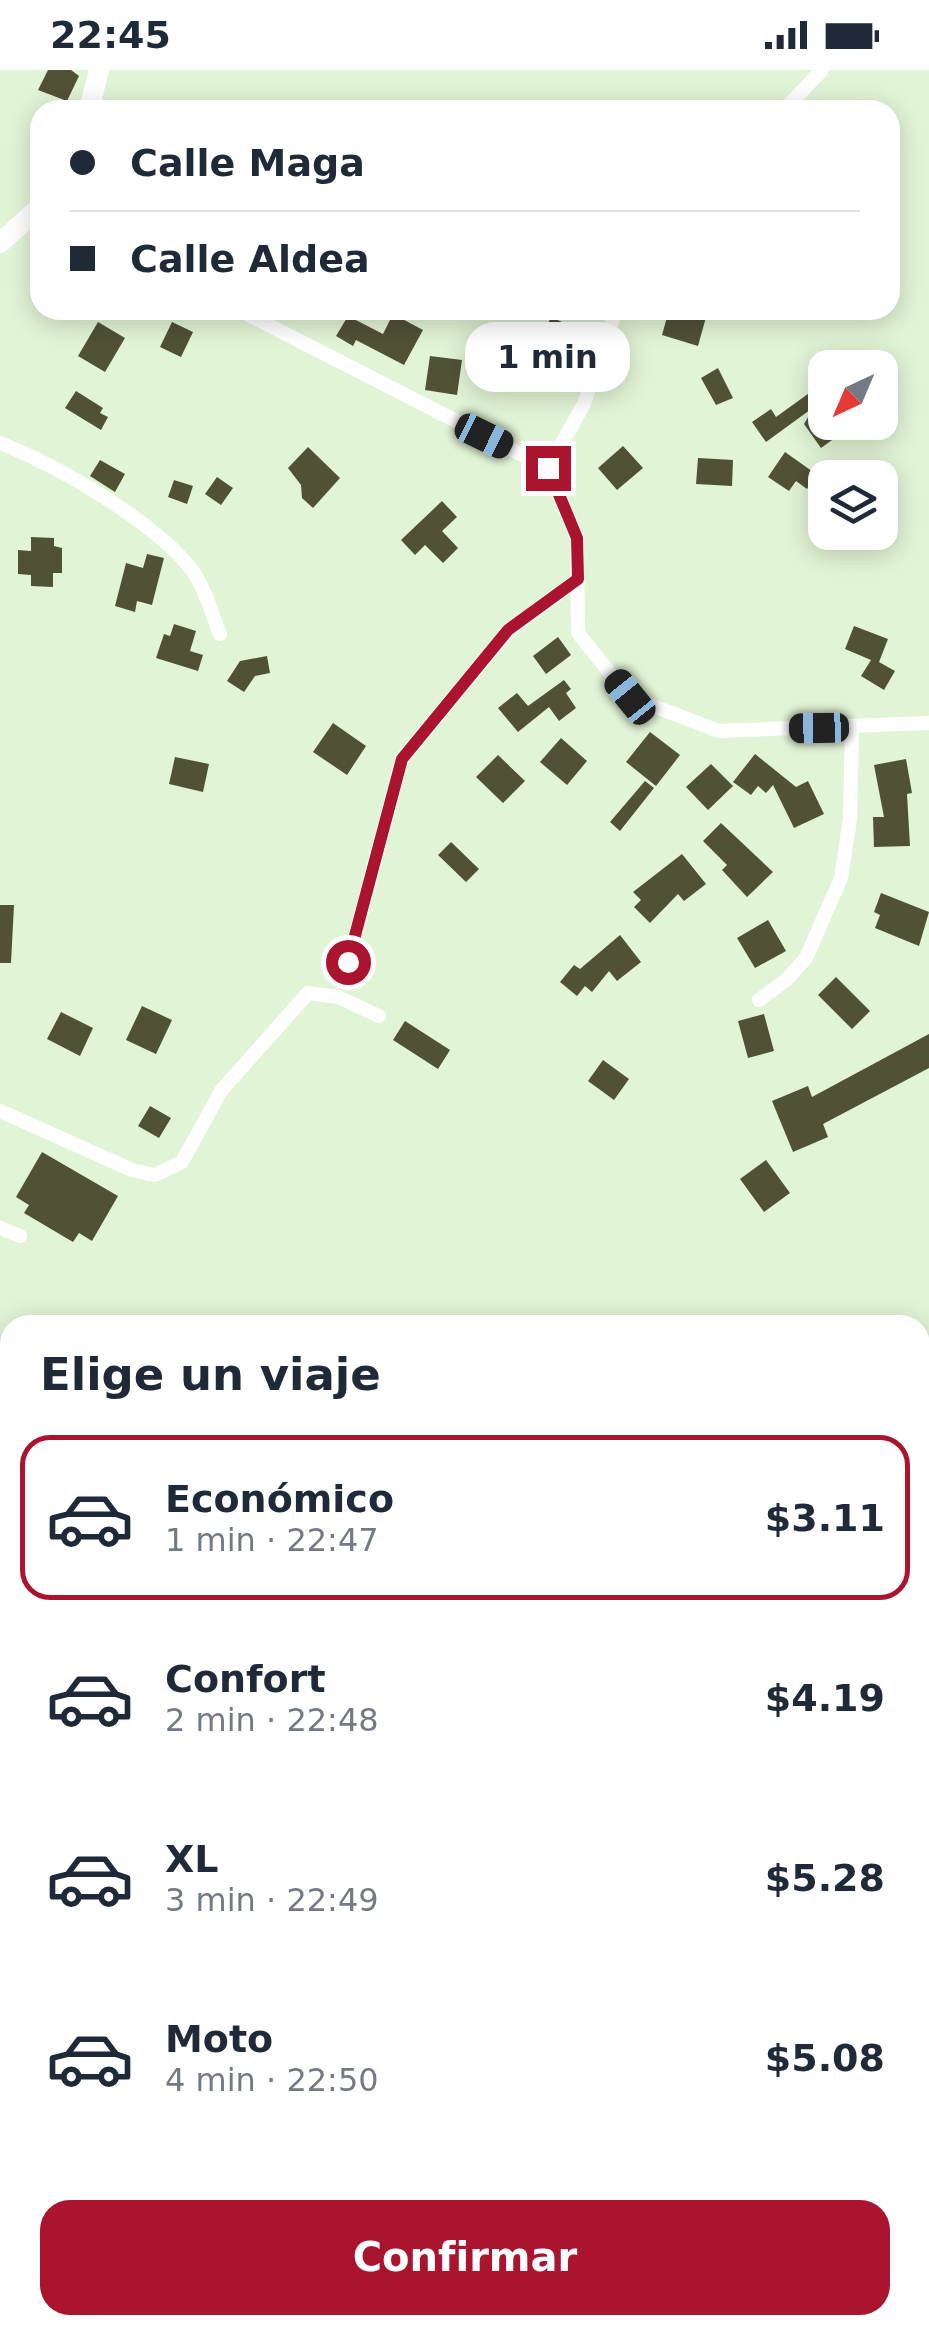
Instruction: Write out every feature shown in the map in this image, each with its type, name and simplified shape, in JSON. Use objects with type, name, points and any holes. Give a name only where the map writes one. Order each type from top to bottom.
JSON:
[{"type":"street","points":[[92,100],[99,70]]},
{"type":"street","points":[[794,100],[822,70]]},
{"type":"street","points":[[0,242],[30,216]]},
{"type":"street","points":[[259,320],[548,468],[577,538],[578,633],[630,697],[719,730],[929,723]]},
{"type":"street","points":[[548,468],[584,404],[613,320]]},
{"type":"street","points":[[0,444],[124,510],[166,540],[194,574],[220,634]]},
{"type":"street","points":[[349,960],[402,759],[508,630],[578,579]]},
{"type":"street","points":[[758,1000],[786,980],[806,958],[841,878],[850,819],[852,727]]},
{"type":"street","points":[[0,1111],[132,1170],[155,1175],[182,1162],[220,1091],[308,993],[338,997],[379,1016]]},
{"type":"street","points":[[0,1228],[20,1236]]},
{"type":"building","points":[[48,70],[71,70],[79,76],[67,100],[38,90]]},
{"type":"building","points":[[346,320],[356,320],[383,334],[390,320],[404,320],[423,330],[404,365],[356,340],[353,346],[336,336]]},
{"type":"building","points":[[550,320],[586,333],[570,369],[535,353]]},
{"type":"building","points":[[666,320],[705,320],[698,346],[662,335]]},
{"type":"building","points":[[98,322],[125,338],[105,372],[78,356]]},
{"type":"building","points":[[172,322],[193,332],[181,357],[160,347]]},
{"type":"building","points":[[430,356],[462,360],[457,395],[425,390]]},
{"type":"building","points":[[718,368],[733,398],[716,405],[701,378]]},
{"type":"building","points":[[76,391],[103,408],[100,413],[108,417],[101,430],[65,408]]},
{"type":"building","points":[[808,394],[808,411],[766,442],[752,422],[771,409],[776,417]]},
{"type":"building","points":[[815,440],[832,440],[821,448]]},
{"type":"building","points":[[623,446],[643,468],[617,490],[598,468]]},
{"type":"building","points":[[308,447],[340,478],[313,508],[302,498],[301,485],[288,468]]},
{"type":"building","points":[[785,452],[808,468],[808,487],[796,481],[789,491],[768,477]]},
{"type":"building","points":[[698,458],[733,460],[732,486],[696,484]]},
{"type":"building","points":[[100,460],[125,474],[115,492],[90,476]]},
{"type":"building","points":[[217,477],[233,488],[221,505],[205,494]]},
{"type":"building","points":[[174,480],[193,486],[187,504],[168,497]]},
{"type":"building","points":[[442,501],[457,517],[442,531],[458,548],[443,563],[425,545],[415,555],[401,540]]},
{"type":"building","points":[[31,537],[54,538],[54,546],[62,548],[62,573],[53,573],[53,587],[31,586],[31,575],[18,574],[18,550],[31,551]]},
{"type":"building","points":[[147,554],[164,558],[152,605],[137,601],[135,612],[115,606],[126,563],[143,568]]},
{"type":"building","points":[[174,624],[196,631],[190,651],[203,655],[198,671],[156,658],[164,634],[170,636]]},
{"type":"building","points":[[854,626],[888,639],[879,662],[895,671],[884,690],[861,676],[871,660],[845,649]]},
{"type":"building","points":[[558,637],[571,655],[546,674],[533,656]]},
{"type":"building","points":[[267,656],[270,673],[255,676],[244,692],[227,681],[240,661]]},
{"type":"building","points":[[564,680],[571,689],[566,693],[576,708],[559,721],[549,707],[518,732],[498,708],[517,693],[528,706]]},
{"type":"building","points":[[333,723],[366,746],[347,775],[313,752]]},
{"type":"building","points":[[650,732],[680,755],[656,786],[626,762]]},
{"type":"building","points":[[561,738],[587,761],[567,785],[540,762]]},
{"type":"building","points":[[755,754],[796,787],[808,781],[824,814],[794,828],[773,785],[766,793],[758,786],[751,795],[733,782]]},
{"type":"building","points":[[498,755],[525,781],[503,803],[476,777]]},
{"type":"building","points":[[175,757],[209,764],[203,792],[169,784]]},
{"type":"building","points":[[906,759],[912,793],[907,794],[910,846],[874,847],[873,817],[884,817],[874,765]]},
{"type":"building","points":[[711,764],[733,786],[708,810],[686,787]]},
{"type":"building","points":[[645,781],[654,788],[620,831],[610,822]]},
{"type":"building","points":[[721,823],[773,872],[747,897],[722,870],[727,865],[703,841]]},
{"type":"building","points":[[451,842],[479,869],[466,882],[438,855]]},
{"type":"building","points":[[682,854],[706,884],[684,901],[678,894],[650,923],[634,907],[641,900],[633,892]]},
{"type":"building","points":[[881,893],[929,912],[919,946],[875,928],[880,915],[874,912]]},
{"type":"building","points":[[0,905],[14,905],[11,963],[0,963]]},
{"type":"building","points":[[768,920],[786,951],[755,968],[737,938]]},
{"type":"building","points":[[620,935],[641,962],[617,981],[609,971],[592,992],[585,986],[577,996],[560,982],[574,965],[580,969]]},
{"type":"building","points":[[836,977],[870,1011],[852,1029],[818,995]]},
{"type":"building","points":[[142,1006],[172,1020],[156,1054],[126,1040]]},
{"type":"building","points":[[61,1012],[93,1028],[80,1056],[47,1039]]},
{"type":"building","points":[[764,1014],[774,1051],[748,1058],[738,1021]]},
{"type":"building","points":[[405,1021],[450,1050],[438,1069],[393,1040]]},
{"type":"building","points":[[929,1034],[929,1068],[823,1124],[828,1137],[793,1152],[772,1101],[808,1086],[812,1097]]},
{"type":"building","points":[[603,1060],[629,1079],[614,1100],[588,1081]]},
{"type":"building","points":[[150,1106],[171,1118],[159,1138],[138,1126]]},
{"type":"building","points":[[42,1152],[118,1196],[92,1241],[79,1233],[73,1242],[24,1213],[29,1205],[16,1197]]},
{"type":"building","points":[[766,1160],[790,1193],[764,1212],[740,1179]]},
{"type":"route","points":[[348,962],[402,759],[508,630],[578,579],[577,538],[548,468]]}]
